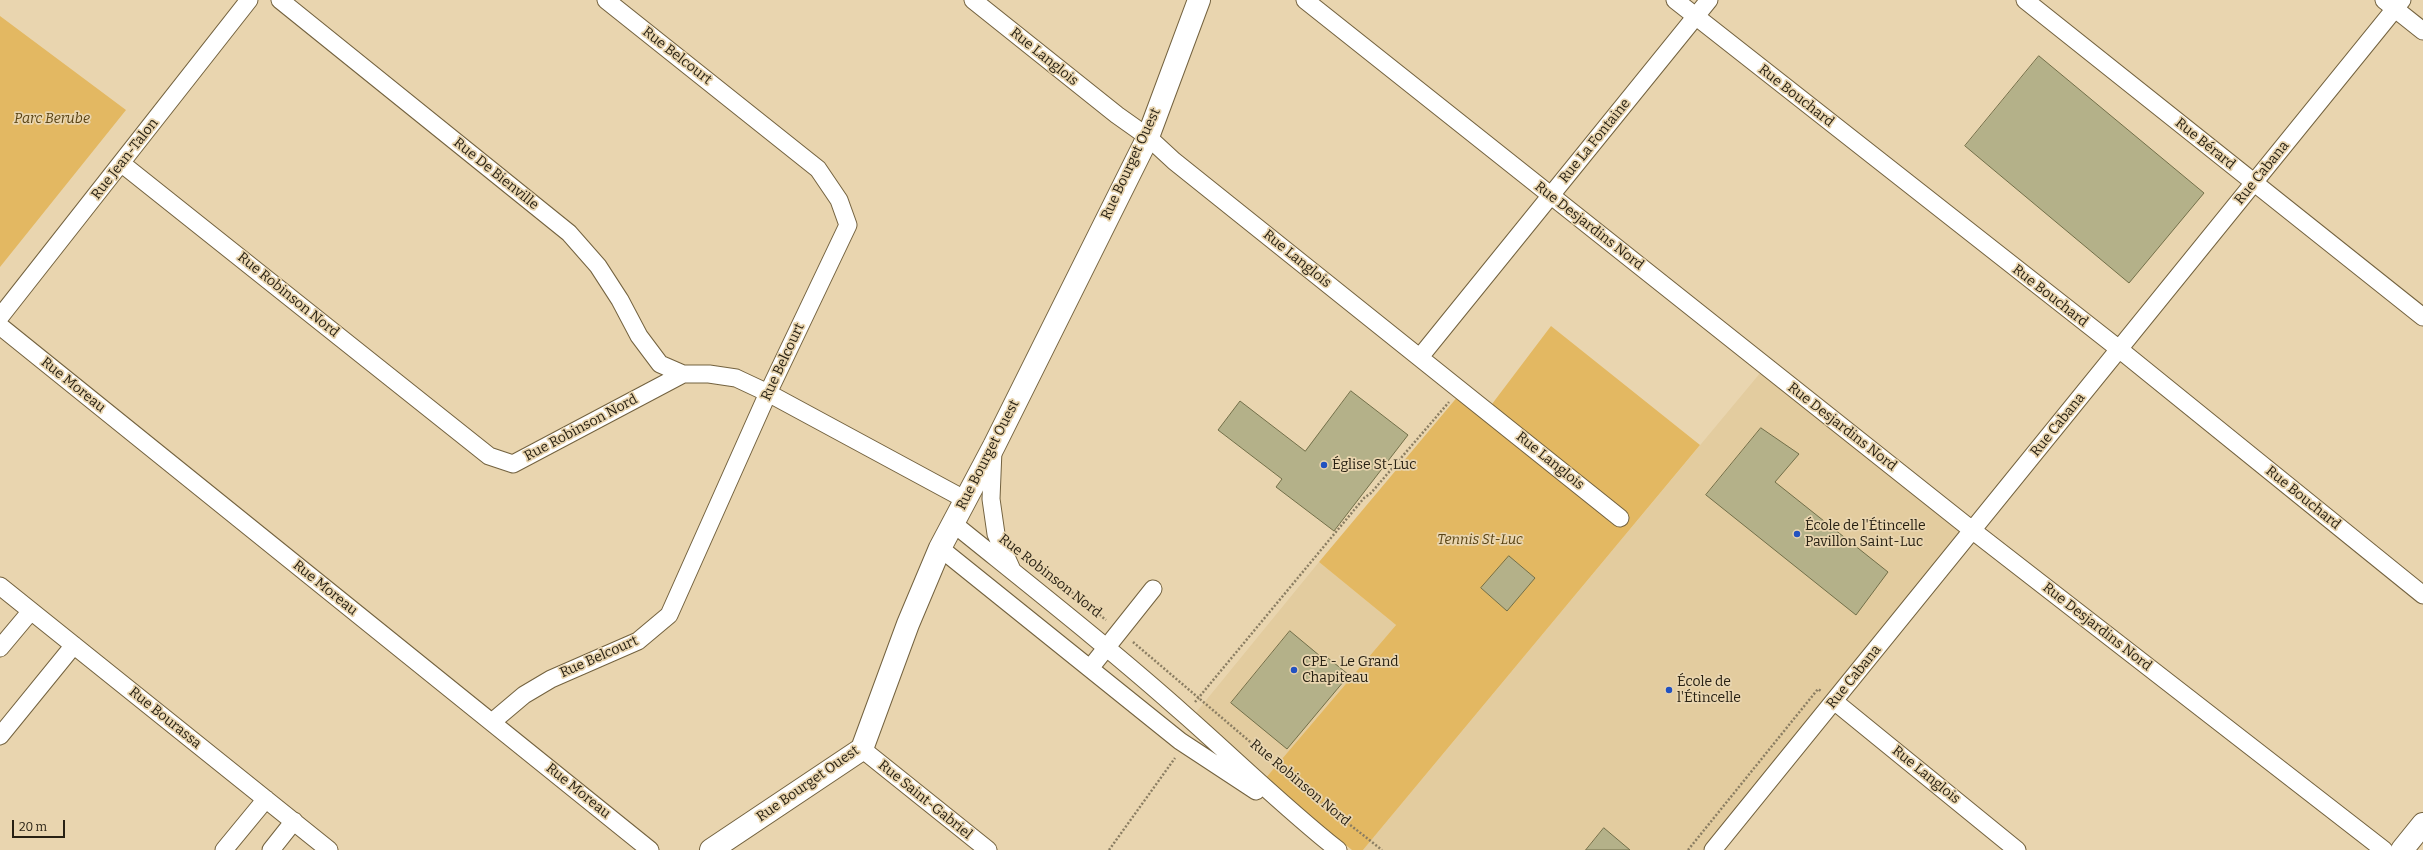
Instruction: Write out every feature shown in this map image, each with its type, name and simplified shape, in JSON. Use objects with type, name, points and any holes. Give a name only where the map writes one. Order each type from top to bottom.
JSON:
[{"type":"street","name":"Rue Jean-Talon","points":[[0,317],[249,0]]},
{"type":"street","name":"Rue De Bienville","points":[[280,0],[569,233],[598,266],[620,300],[638,336],[660,364],[683,374]]},
{"type":"street","name":"Rue Belcourt","points":[[492,722],[524,695],[551,679],[638,641],[669,615],[768,393],[848,225],[839,200],[818,169],[606,0]]},
{"type":"street","name":"Rue Langlois","points":[[973,0],[1117,115],[1148,137],[1174,161],[1620,518]]},
{"type":"street","name":"Rue Bourget Ouest","points":[[711,850],[862,749],[908,624],[940,548],[994,446],[1148,137],[1199,0]]},
{"type":"street","name":"Rue Desjardins Nord","points":[[1304,0],[1972,530],[2384,850]]},
{"type":"street","name":"Rue Bouchard","points":[[1674,0],[2119,349],[2423,595]]},
{"type":"street","name":"Rue La Fontaine","points":[[1420,357],[1709,0]]},
{"type":"street","name":"Rue Bérard","points":[[2025,0],[2423,317]]},
{"type":"street","name":"Rue Cabana","points":[[1713,850],[2254,182],[2394,3]]},
{"type":"street","points":[[2394,3],[2423,31]]},
{"type":"street","name":"Rue Robinson Nord","points":[[121,163],[489,456],[513,464],[683,374],[709,374],[736,378],[768,393],[966,500]]},
{"type":"street","name":"Rue Moreau","points":[[0,326],[650,850]]},
{"type":"street","points":[[994,446],[991,499],[996,534],[1013,572]]},
{"type":"street","name":"Rue Robinson Nord","points":[[954,524],[1106,648],[1185,715],[1304,823],[1338,850]]},
{"type":"street","name":"Rue Robinson Nord","points":[[940,548],[1091,667],[1180,741],[1304,823]]},
{"type":"street","name":"Rue Bourassa","points":[[0,586],[329,850]]},
{"type":"street","points":[[1091,667],[1152,589]]},
{"type":"street","points":[[0,648],[31,611]]},
{"type":"street","points":[[0,736],[74,645]]},
{"type":"street","name":"Rue Langlois","points":[[1834,701],[2017,850]]},
{"type":"street","name":"Rue Saint-Gabriel","points":[[862,749],[988,850]]},
{"type":"street","points":[[224,850],[266,799]]},
{"type":"street","points":[[271,850],[294,821]]},
{"type":"street","points":[[2402,850],[2423,824]]},
{"type":"path","points":[[1185,715],[1364,498],[1371,493],[1460,390]]},
{"type":"path","name":"Rue Robinson Nord","points":[[1022,552],[1120,631],[1316,798],[1382,850]]},
{"type":"path","points":[[1109,850],[1174,762],[1180,741]]},
{"type":"shaded area","name":"École de l'Étincelle","points":[[1766,366],[1972,530],[1713,850],[1363,850]]},
{"type":"shaded area","name":"CPE - Le Grand Chapiteau","points":[[1319,562],[1396,625],[1264,780],[1194,715]]},
{"type":"green space","name":"Parc Berube","points":[[0,16],[126,110],[0,267]]},
{"type":"green space","name":"Tennis St-Luc","points":[[1551,326],[1700,445],[1363,850],[1352,850],[1264,780],[1396,625],[1319,562],[1464,389],[1489,408]]},
{"type":"building","points":[[2039,56],[2204,193],[2129,283],[1965,146]]},
{"type":"building","name":"Église St-Luc","points":[[1351,391],[1408,435],[1334,531],[1276,487],[1282,479],[1218,430],[1240,401],[1305,451]]},
{"type":"building","name":"École de l'Étincelle Pavillon Saint-Luc","points":[[1761,428],[1799,454],[1775,482],[1888,572],[1856,615],[1706,495]]},
{"type":"building","points":[[1509,556],[1535,578],[1507,611],[1481,588]]},
{"type":"building","points":[[1290,631],[1326,661],[1328,658],[1349,675],[1287,749],[1231,703]]},
{"type":"building","points":[[1604,828],[1630,850],[1586,850]]},
{"type":"place","name":"Église St-Luc","points":[[1324,465]]},
{"type":"place","name":"École de l'Étincelle Pavillon Saint-Luc","points":[[1797,534]]},
{"type":"place","name":"CPE - Le Grand Chapiteau","points":[[1294,670]]},
{"type":"place","name":"École de l'Étincelle","points":[[1669,690]]}]
